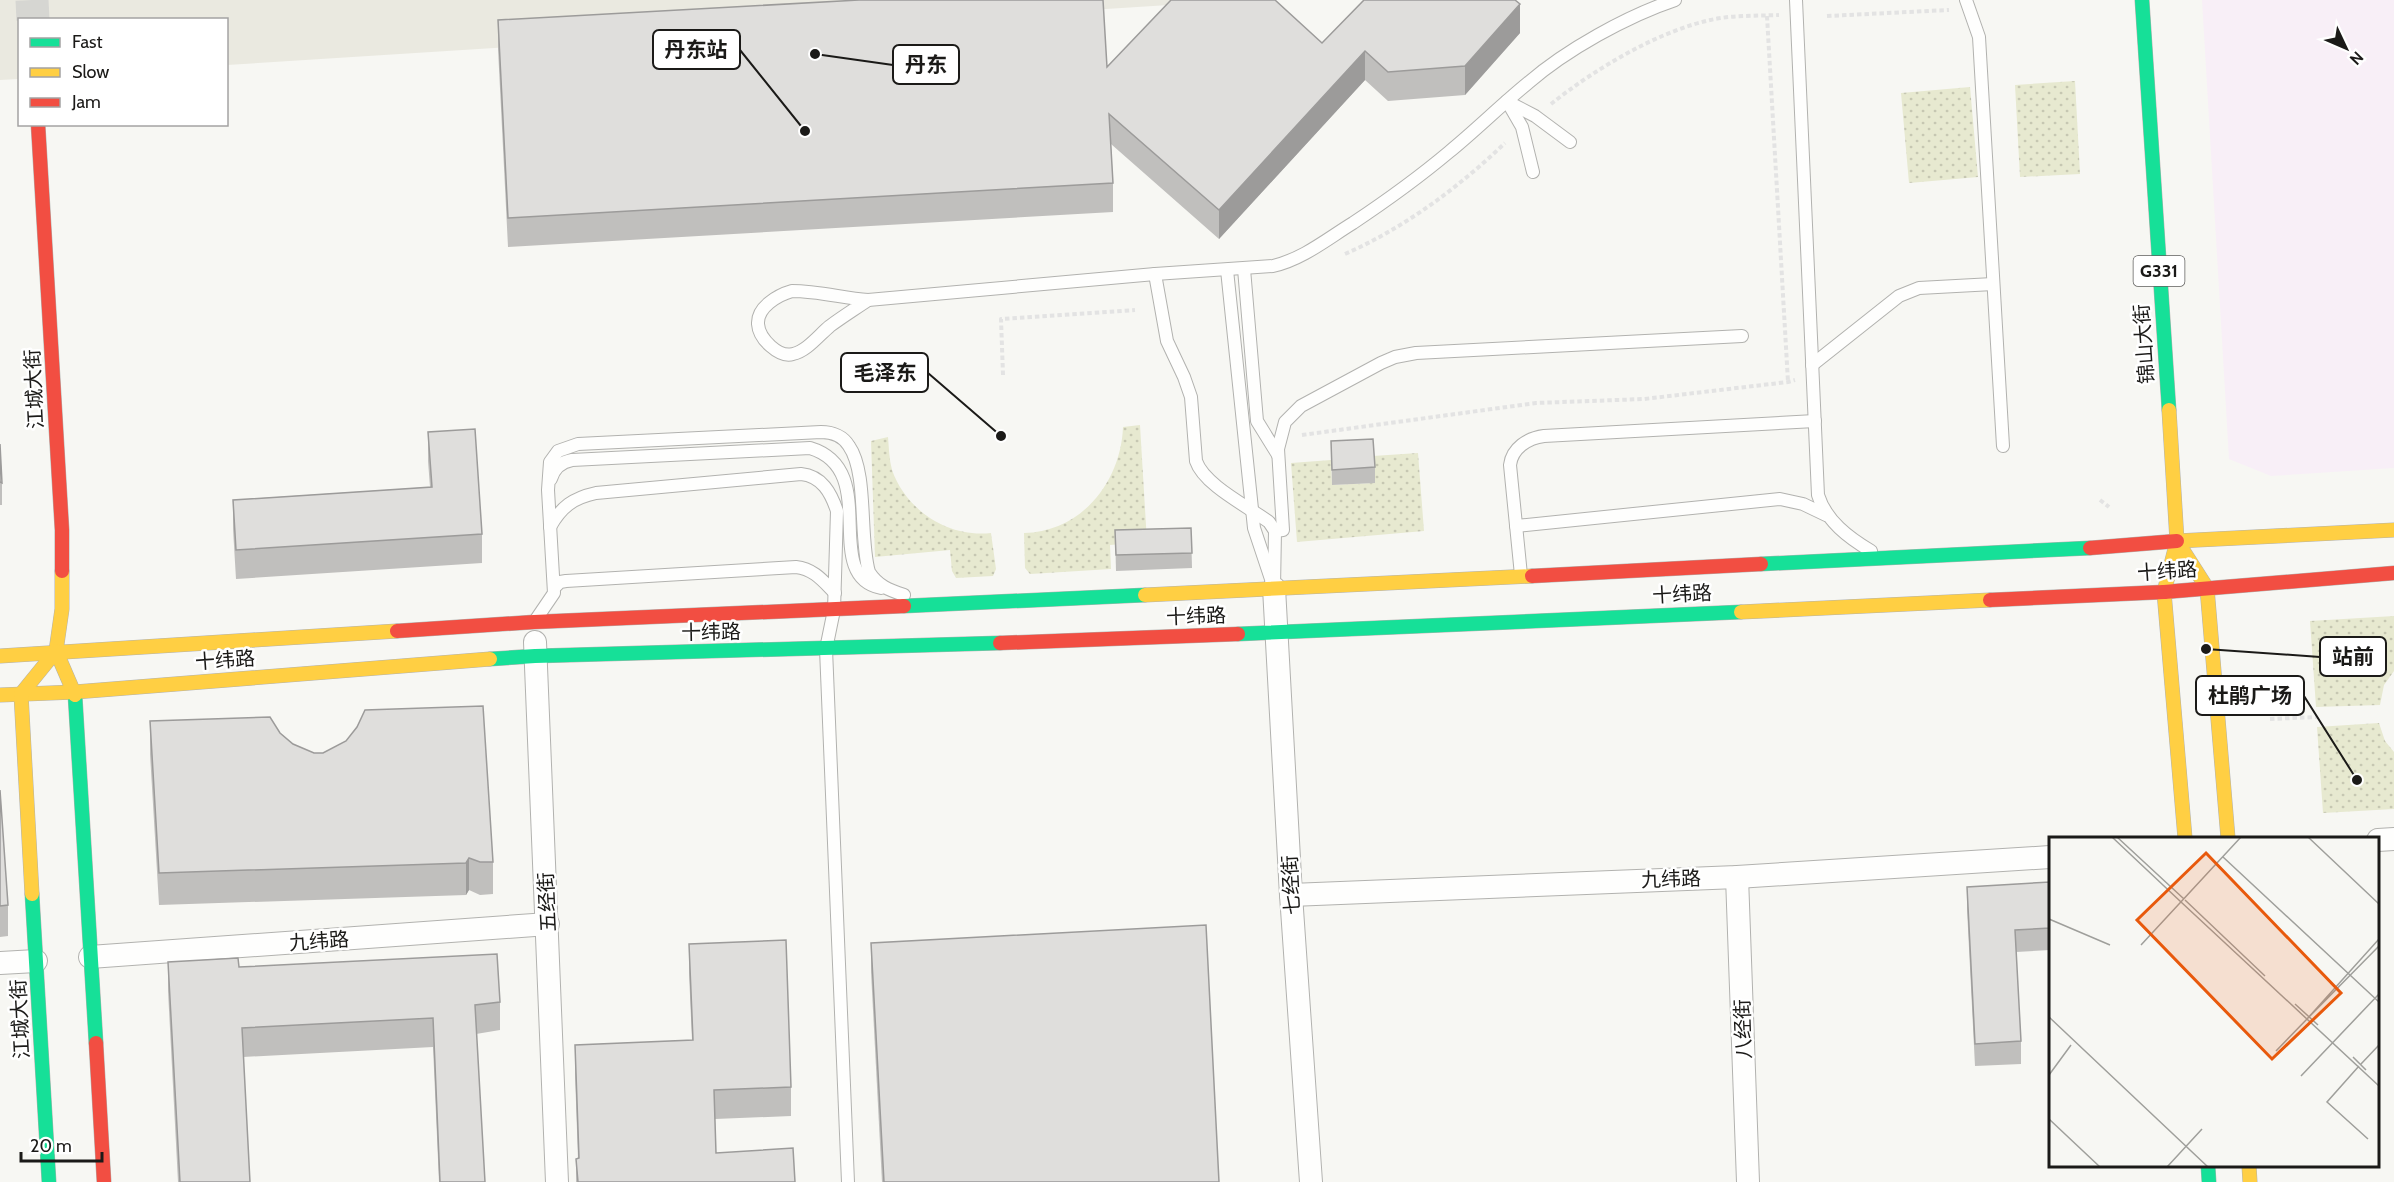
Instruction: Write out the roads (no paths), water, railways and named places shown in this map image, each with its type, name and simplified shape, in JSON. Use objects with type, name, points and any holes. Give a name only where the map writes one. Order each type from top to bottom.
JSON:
[{"type":"main road","name":"锦山大街","points":[[2142,0],[2177,541],[2164,591],[2185,837]]},
{"type":"main road","name":"江城大街","points":[[38,126],[62,530],[62,609],[56,651]]},
{"type":"main road","name":"十纬路","points":[[0,656],[534,622],[1521,577],[2113,547],[2177,541],[2394,530]]},
{"type":"main road","name":"锦山大街","points":[[2177,541],[2207,588],[2228,837]]},
{"type":"main road","name":"十纬路","points":[[0,695],[75,692],[536,656],[826,649],[1277,633],[2164,591],[2394,573]]},
{"type":"main road","points":[[21,694],[56,651],[75,692],[104,1182]]},
{"type":"main road","name":"江城大街","points":[[21,694],[49,1182]]},
{"type":"main road","points":[[2208,1167],[2209,1182]]},
{"type":"main road","points":[[2248,1167],[2250,1182]]},
{"type":"street","name":"七经街","points":[[1274,588],[1291,895],[1311,1182]]},
{"type":"street","name":"五经街","points":[[534,622],[557,1182]]},
{"type":"street","name":"九纬路","points":[[1291,895],[1737,876],[2049,857]]},
{"type":"street","name":"八经街","points":[[1737,876],[1748,1182]]},
{"type":"street","name":"九纬路","points":[[90,957],[548,924]]},
{"type":"street","points":[[0,963],[36,961]]},
{"type":"lane","points":[[868,300],[797,353],[791,355],[777,351],[762,335],[758,325],[762,312],[767,306],[782,294],[792,291],[868,300],[1155,274],[1244,269],[1286,263],[1316,247],[1421,175],[1529,82],[1570,52],[1625,22],[1675,0]]},
{"type":"lane","points":[[1796,0],[1818,495],[1827,516]]},
{"type":"lane","points":[[1966,0],[1979,37],[2003,446]]},
{"type":"lane","points":[[1507,101],[1535,116],[1570,142]]},
{"type":"lane","points":[[1507,101],[1522,127],[1533,172]]},
{"type":"lane","points":[[1244,269],[1257,421],[1279,456]]},
{"type":"lane","points":[[1227,270],[1254,528],[1274,588]]},
{"type":"lane","points":[[1155,274],[1167,341],[1184,376],[1191,397],[1196,461],[1209,479],[1269,522],[1275,531],[1274,588]]},
{"type":"lane","points":[[1812,369],[1908,291],[1919,288],[1994,284]]},
{"type":"lane","points":[[1275,531],[1283,530],[1279,456],[1283,425],[1301,406],[1395,357],[1418,353],[1742,336]]},
{"type":"lane","points":[[1521,577],[1510,460],[1518,447],[1536,437],[1815,421]]},
{"type":"lane","points":[[534,622],[554,593],[548,472],[552,457],[570,445],[829,432],[846,442],[857,464],[867,566],[878,584],[885,589]]},
{"type":"lane","points":[[548,490],[555,469],[572,460],[816,450],[837,466],[846,483],[851,552],[855,570],[866,583],[934,605]]},
{"type":"lane","points":[[550,527],[564,506],[596,493],[808,475],[824,484],[837,511],[834,610],[826,649],[848,1182]]},
{"type":"lane","points":[[1516,525],[1780,499],[1803,504],[1827,516],[1850,537],[1882,558]]},
{"type":"lane","points":[[554,588],[558,583],[566,580],[796,567],[806,568],[816,574],[835,593]]},
{"type":"tunnel","points":[[32,0],[33,18]]},
{"type":"place","name":"丹东","points":[[815,54]]},
{"type":"place","name":"丹东站","points":[[805,131]]},
{"type":"place","name":"毛泽东","points":[[1001,436]]},
{"type":"place","name":"站前","points":[[2206,649]]},
{"type":"place","name":"杜鹃广场","points":[[2357,780]]}]
